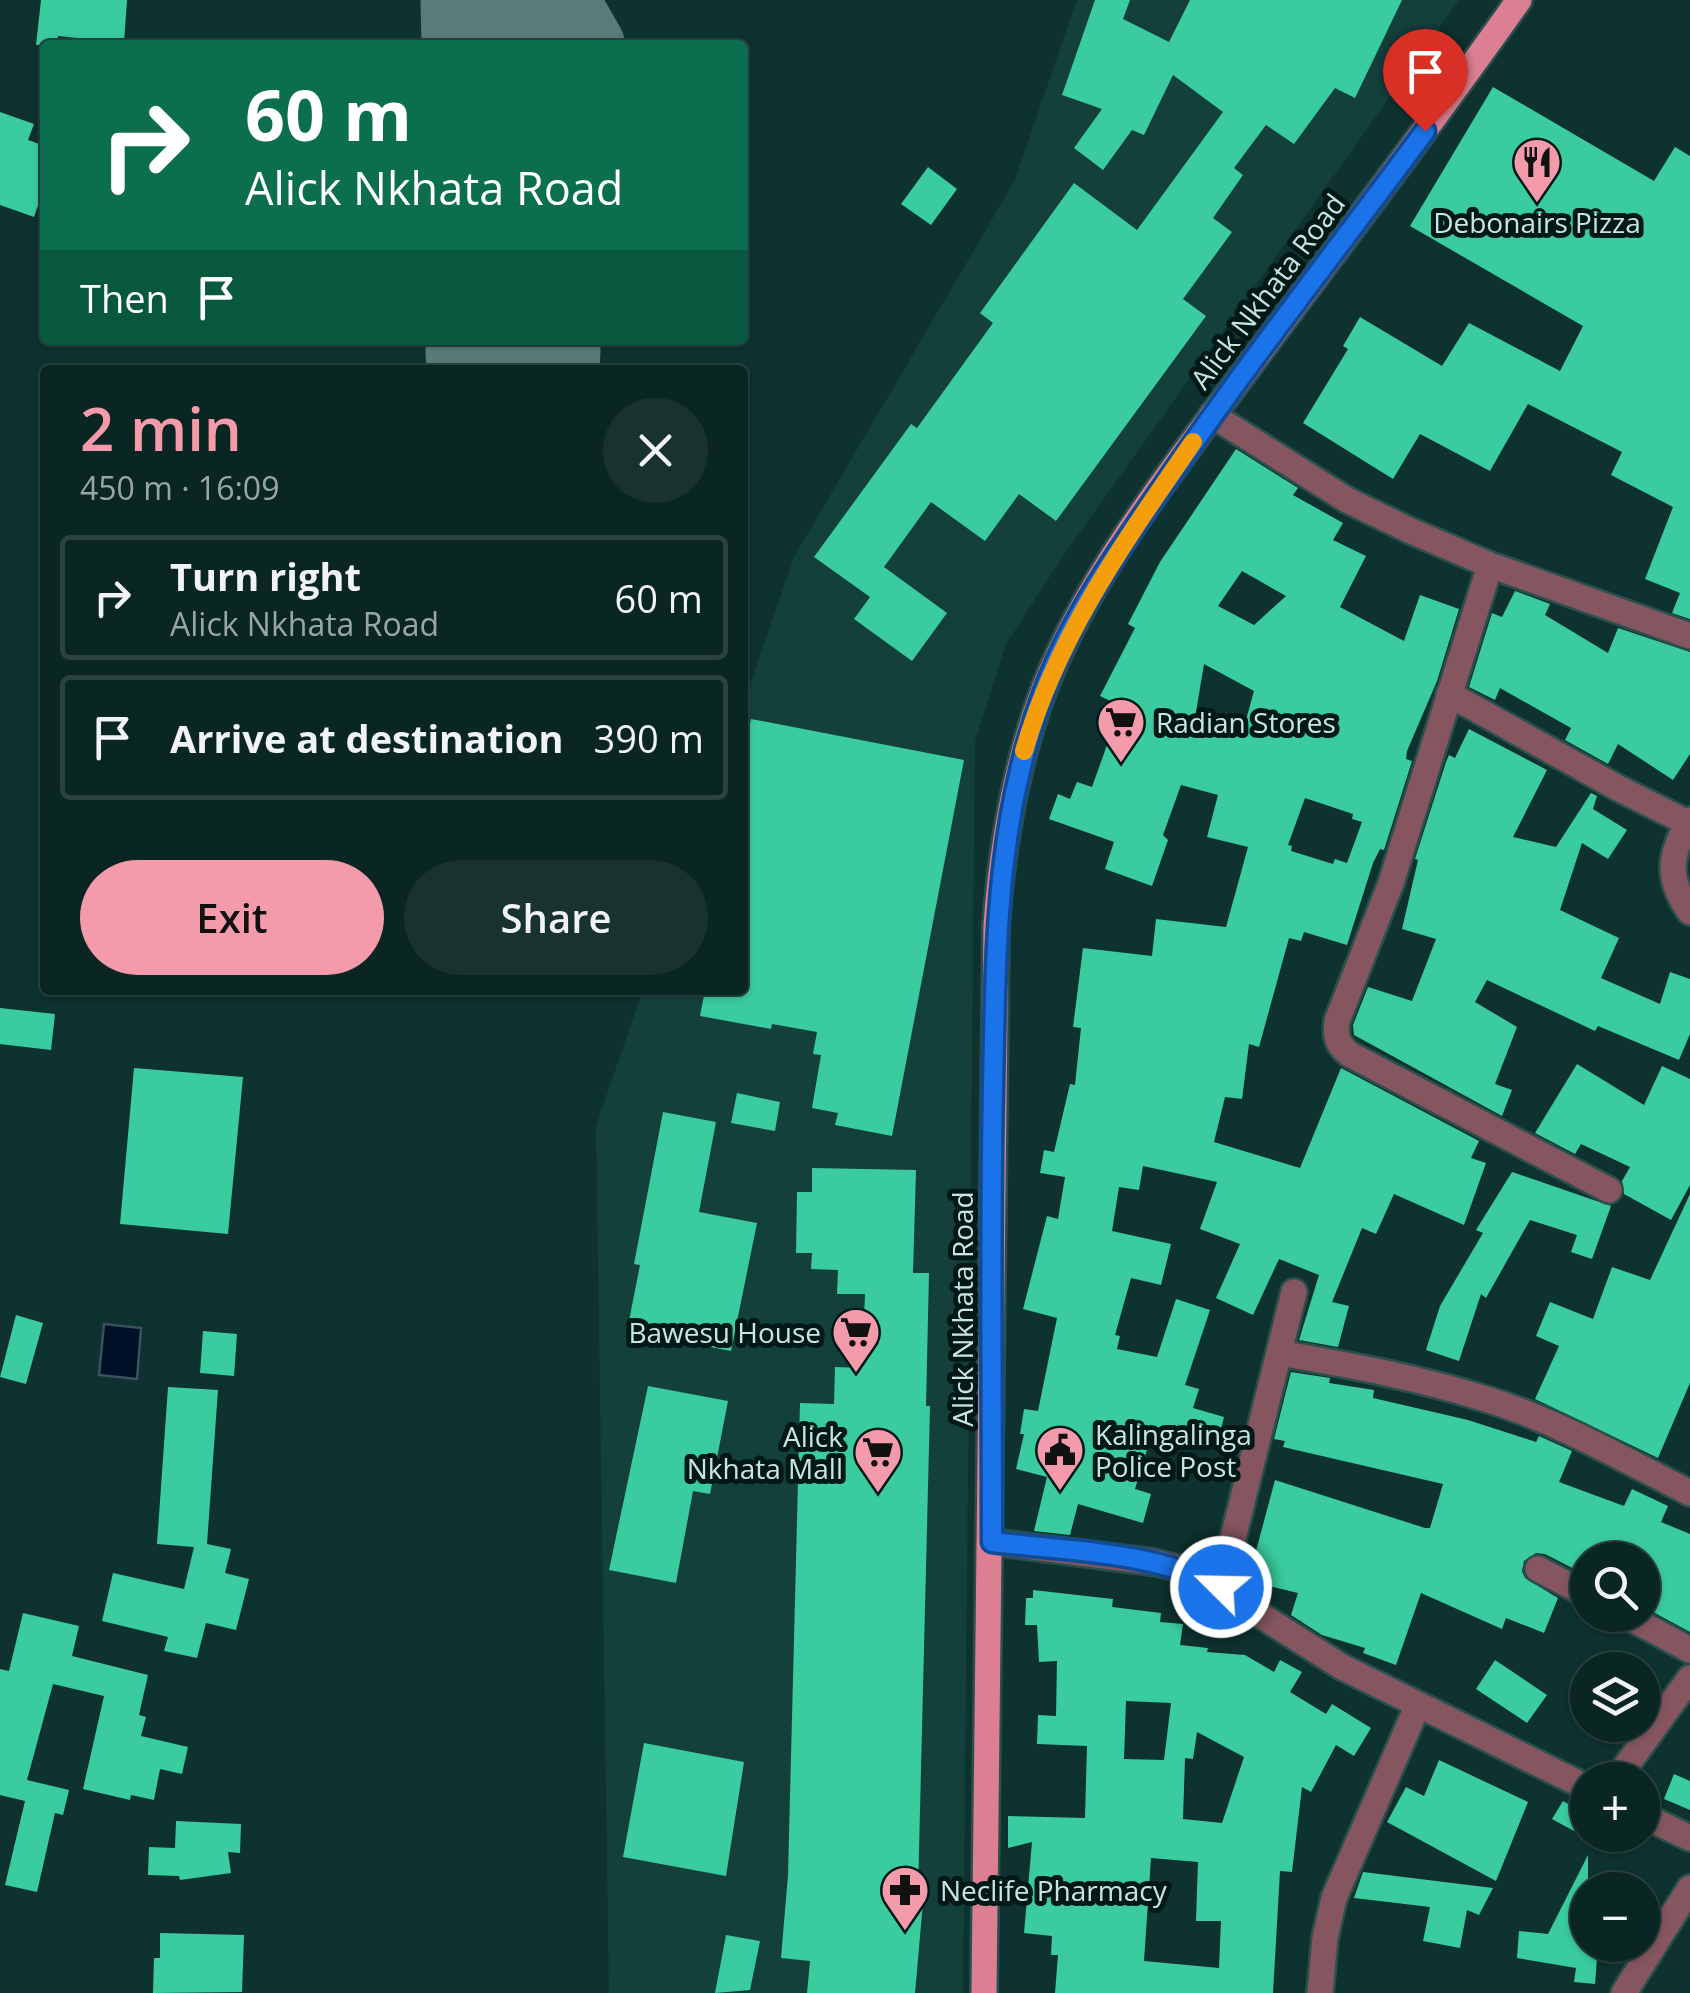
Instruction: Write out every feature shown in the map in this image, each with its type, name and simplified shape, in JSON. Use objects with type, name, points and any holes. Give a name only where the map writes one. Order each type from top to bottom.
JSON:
[{"type":"main road","name":"Alick Nkhata Road","points":[[984,1993],[996,925],[1009,811],[1029,734],[1066,640],[1118,549],[1212,415],[1519,0]]},
{"type":"street","points":[[1212,415],[1347,500],[1490,565],[1690,636]]},
{"type":"street","points":[[1490,565],[1390,882],[1336,1021],[1336,1035],[1339,1045],[1349,1054],[1609,1190]]},
{"type":"street","points":[[1449,694],[1618,788],[1689,822],[1674,844],[1672,864],[1675,884],[1690,912]]},
{"type":"street","points":[[1221,1587],[1294,1292]]},
{"type":"street","points":[[1279,1353],[1368,1368],[1492,1400],[1573,1434],[1690,1494]]},
{"type":"street","points":[[992,1542],[1152,1562],[1190,1571],[1221,1587],[1286,1634],[1417,1707],[1570,1779]]},
{"type":"street","points":[[1538,1569],[1570,1586]]},
{"type":"street","points":[[1657,1632],[1690,1650]]},
{"type":"street","points":[[1629,1762],[1690,1678]]},
{"type":"street","points":[[1320,1993],[1334,1898],[1417,1707]]},
{"type":"street","points":[[1660,1824],[1690,1838]]},
{"type":"street","points":[[1624,1993],[1690,1888]]},
{"type":"shaded area","points":[[1077,0],[1459,0],[1065,553],[1006,644],[975,741],[963,1993],[609,1993],[596,1126],[641,995],[748,995],[748,690],[794,557],[1014,182]]},
{"type":"water","points":[[104,1324],[141,1328],[137,1379],[99,1375]]},
{"type":"building","points":[[41,0],[127,0],[124,40],[58,36],[58,40],[40,40],[40,45],[36,45]]},
{"type":"building","points":[[1095,0],[1130,0],[1123,19],[1169,42],[1190,0],[1402,0],[1355,98],[1335,88],[1294,144],[1266,125],[1234,168],[1243,175],[1213,218],[1232,232],[1183,299],[1206,316],[1056,521],[1019,494],[985,541],[931,502],[884,567],[947,613],[912,661],[854,619],[870,597],[814,557],[911,424],[917,428],[993,323],[980,313],[1074,183],[1137,230],[1223,112],[1173,75],[1144,135],[1132,130],[1103,170],[1074,148],[1102,109],[1062,95]]},
{"type":"building","points":[[1493,87],[1654,181],[1675,147],[1690,156],[1690,619],[1672,613],[1680,593],[1645,579],[1673,507],[1611,475],[1622,452],[1528,404],[1490,471],[1420,434],[1393,479],[1303,423],[1348,349],[1343,346],[1360,317],[1442,366],[1469,323],[1560,371],[1583,326],[1410,226]]},
{"type":"building","points":[[0,112],[34,124],[28,140],[40,144],[40,200],[34,217],[0,205]]},
{"type":"building","points":[[928,167],[957,189],[931,225],[901,204]]},
{"type":"building","points":[[1236,449],[1298,488],[1293,495],[1343,523],[1333,540],[1366,556],[1340,607],[1404,641],[1420,595],[1459,609],[1437,681],[1407,751],[1406,759],[1412,761],[1384,850],[1380,849],[1373,863],[1347,945],[1304,932],[1301,941],[1289,938],[1259,1047],[1249,1044],[1242,1099],[1225,1097],[1214,1142],[1300,1168],[1341,1068],[1479,1141],[1471,1158],[1486,1163],[1464,1225],[1394,1194],[1376,1234],[1362,1228],[1332,1302],[1349,1306],[1338,1347],[1299,1340],[1319,1275],[1279,1259],[1253,1315],[1216,1298],[1240,1244],[1200,1229],[1217,1182],[1143,1166],[1139,1190],[1119,1187],[1112,1231],[1171,1244],[1161,1285],[1131,1278],[1115,1335],[1120,1336],[1117,1349],[1157,1357],[1176,1299],[1210,1310],[1185,1385],[1199,1389],[1193,1408],[1224,1417],[1216,1448],[1153,1430],[1135,1489],[1151,1494],[1143,1523],[1078,1504],[1070,1535],[1034,1531],[1047,1477],[1016,1469],[1024,1434],[1020,1434],[1024,1409],[1038,1411],[1057,1318],[1023,1309],[1047,1216],[1058,1219],[1065,1177],[1040,1173],[1044,1150],[1054,1152],[1070,1084],[1075,1085],[1081,1028],[1073,1027],[1083,948],[1152,956],[1156,919],[1226,927],[1248,847],[1207,837],[1218,795],[1181,785],[1163,835],[1168,840],[1152,886],[1105,869],[1114,842],[1049,819],[1058,794],[1070,799],[1077,782],[1092,787],[1121,706],[1100,696],[1135,628],[1128,624],[1160,562]],"holes":[[[1242,571],[1286,596],[1254,625],[1218,606]],[[1204,664],[1254,691],[1244,727],[1195,718]],[[1305,798],[1353,814],[1352,819],[1362,822],[1347,863],[1335,859],[1333,864],[1291,851],[1292,846],[1288,845]]]},
{"type":"building","points":[[1515,591],[1550,604],[1545,615],[1608,653],[1618,628],[1690,652],[1690,754],[1673,780],[1618,744],[1608,764],[1565,740],[1571,728],[1500,688],[1495,700],[1469,687],[1492,613],[1502,617]]},
{"type":"building","points":[[751,719],[964,760],[892,1136],[835,1125],[838,1113],[812,1108],[821,1055],[813,1054],[817,1032],[772,1024],[771,1029],[700,1016],[704,995],[748,995]]},
{"type":"building","points":[[1469,729],[1547,770],[1513,837],[1556,847],[1591,793],[1597,796],[1593,809],[1627,830],[1608,859],[1582,843],[1560,910],[1619,938],[1601,978],[1660,1004],[1670,972],[1690,979],[1690,1034],[1679,1060],[1598,1026],[1595,1031],[1487,980],[1475,1002],[1517,1027],[1495,1084],[1512,1090],[1502,1116],[1354,1035],[1353,1025],[1368,987],[1412,1001],[1436,939],[1402,929],[1418,860],[1415,859],[1446,762],[1449,755],[1455,758]]},
{"type":"building","points":[[0,1008],[55,1014],[51,1050],[0,1044]]},
{"type":"building","points":[[1577,1064],[1644,1105],[1662,1066],[1690,1079],[1690,1185],[1671,1220],[1624,1194],[1622,1181],[1630,1167],[1581,1144],[1575,1154],[1535,1133]]},
{"type":"building","points":[[134,1068],[243,1077],[228,1234],[120,1224]]},
{"type":"building","points":[[737,1093],[780,1102],[775,1131],[731,1123]]},
{"type":"building","points":[[663,1112],[716,1122],[699,1212],[757,1223],[731,1351],[627,1331],[640,1265],[634,1264]]},
{"type":"building","points":[[812,1168],[916,1170],[913,1273],[929,1273],[926,1406],[930,1406],[918,1891],[924,1891],[915,1993],[807,1993],[810,1961],[781,1958],[788,1875],[800,1403],[834,1404],[835,1367],[862,1368],[865,1294],[837,1294],[838,1270],[811,1269],[812,1253],[796,1253],[797,1192],[812,1192]]},
{"type":"building","points":[[1512,1172],[1611,1206],[1592,1259],[1571,1252],[1577,1235],[1530,1220],[1486,1298],[1481,1294],[1459,1361],[1426,1350],[1440,1306],[1483,1233],[1476,1230]]},
{"type":"building","points":[[1690,1194],[1690,1383],[1658,1458],[1535,1399],[1559,1346],[1536,1336],[1550,1302],[1593,1319],[1612,1267],[1650,1280]]},
{"type":"building","points":[[16,1315],[43,1323],[26,1384],[0,1377]]},
{"type":"building","points":[[203,1331],[237,1334],[234,1376],[200,1373]]},
{"type":"building","points":[[1291,1372],[1374,1390],[1373,1398],[1468,1420],[1536,1442],[1539,1436],[1572,1451],[1559,1482],[1624,1506],[1632,1489],[1668,1506],[1661,1522],[1690,1534],[1690,1632],[1660,1616],[1660,1542],[1570,1542],[1570,1567],[1545,1554],[1536,1553],[1524,1561],[1525,1578],[1558,1598],[1544,1633],[1506,1618],[1502,1629],[1421,1593],[1396,1665],[1363,1653],[1365,1648],[1322,1635],[1291,1615],[1298,1593],[1248,1581],[1275,1480],[1425,1528],[1430,1528],[1443,1484],[1283,1447],[1285,1441],[1274,1439]]},
{"type":"building","points":[[648,1386],[728,1401],[710,1494],[693,1491],[676,1583],[609,1570]]},
{"type":"building","points":[[168,1387],[218,1390],[207,1544],[231,1549],[225,1573],[249,1579],[236,1630],[206,1623],[197,1658],[164,1651],[168,1637],[102,1621],[113,1573],[184,1589],[194,1547],[157,1544]]},
{"type":"building","points":[[1033,1590],[1113,1599],[1112,1607],[1161,1613],[1160,1622],[1183,1624],[1180,1645],[1245,1655],[1274,1672],[1280,1660],[1302,1672],[1290,1692],[1326,1714],[1332,1704],[1371,1728],[1354,1756],[1336,1745],[1311,1792],[1302,1787],[1292,1872],[1280,1871],[1273,1993],[1055,1993],[1058,1955],[1051,1955],[1052,1936],[1024,1933],[1032,1842],[1008,1848],[1008,1816],[1085,1818],[1087,1746],[1037,1744],[1038,1715],[1056,1716],[1057,1661],[1039,1662],[1037,1625],[1025,1625],[1026,1598],[1033,1598]],"holes":[[[1126,1701],[1171,1703],[1164,1760],[1124,1759]],[[1197,1732],[1244,1757],[1222,1823],[1183,1819],[1185,1758],[1193,1759]],[[1151,1858],[1198,1862],[1196,1921],[1221,1921],[1219,1968],[1144,1961]]]},
{"type":"building","points":[[23,1613],[79,1626],[72,1656],[148,1675],[139,1715],[146,1717],[141,1736],[188,1747],[182,1774],[160,1769],[154,1800],[131,1795],[130,1800],[83,1789],[104,1696],[53,1684],[27,1780],[69,1790],[63,1815],[55,1813],[37,1892],[5,1885],[25,1801],[0,1795],[0,1669],[9,1671]]},
{"type":"building","points":[[1495,1660],[1547,1695],[1527,1723],[1476,1689]]},
{"type":"building","points":[[644,1743],[744,1762],[726,1876],[623,1857]]},
{"type":"building","points":[[1439,1760],[1528,1802],[1496,1881],[1387,1822],[1406,1787],[1424,1796]]},
{"type":"building","points":[[1674,1774],[1690,1781],[1690,1810],[1664,1799]]},
{"type":"building","points":[[1563,1801],[1570,1805],[1570,1829],[1552,1819]]},
{"type":"building","points":[[176,1821],[241,1824],[240,1853],[228,1852],[231,1873],[180,1880],[179,1876],[148,1875],[149,1847],[175,1848]]},
{"type":"building","points":[[1588,1855],[1588,1872],[1579,1872]]},
{"type":"building","points":[[1363,1872],[1493,1888],[1479,1915],[1467,1910],[1460,1948],[1423,1941],[1430,1907],[1354,1898]]},
{"type":"building","points":[[1570,1891],[1570,1962],[1597,1962],[1595,1984],[1574,1982],[1576,1968],[1517,1958],[1519,1931],[1548,1934]]},
{"type":"building","points":[[160,1933],[244,1935],[242,1992],[153,1993],[154,1958],[160,1958]]},
{"type":"building","points":[[726,1935],[760,1941],[750,1990],[715,1993]]},
{"type":"taxiway","points":[[564,0],[587,40]]},
{"type":"runway","points":[[508,0],[509,40]]},
{"type":"runway","points":[[513,345],[513,352]]},
{"type":"slow traffic","points":[[1024,751],[1045,688],[1090,594],[1193,442]]},
{"type":"place","name":"Debonairs Pizza","points":[[1537,204]]},
{"type":"place","name":"Radian Stores","points":[[1121,764]]},
{"type":"place","name":"Bawesu House","points":[[856,1374]]},
{"type":"place","name":"Kalingalinga Police Post","points":[[1060,1492]]},
{"type":"place","name":"Alick Nkhata Mall","points":[[878,1494]]},
{"type":"place","name":"Neclife Pharmacy","points":[[905,1932]]},
{"type":"route","points":[[1221,1587],[1190,1571],[1152,1562],[992,1542],[996,925],[1009,811],[1045,688],[1090,594],[1212,415],[1425,131]]}]
